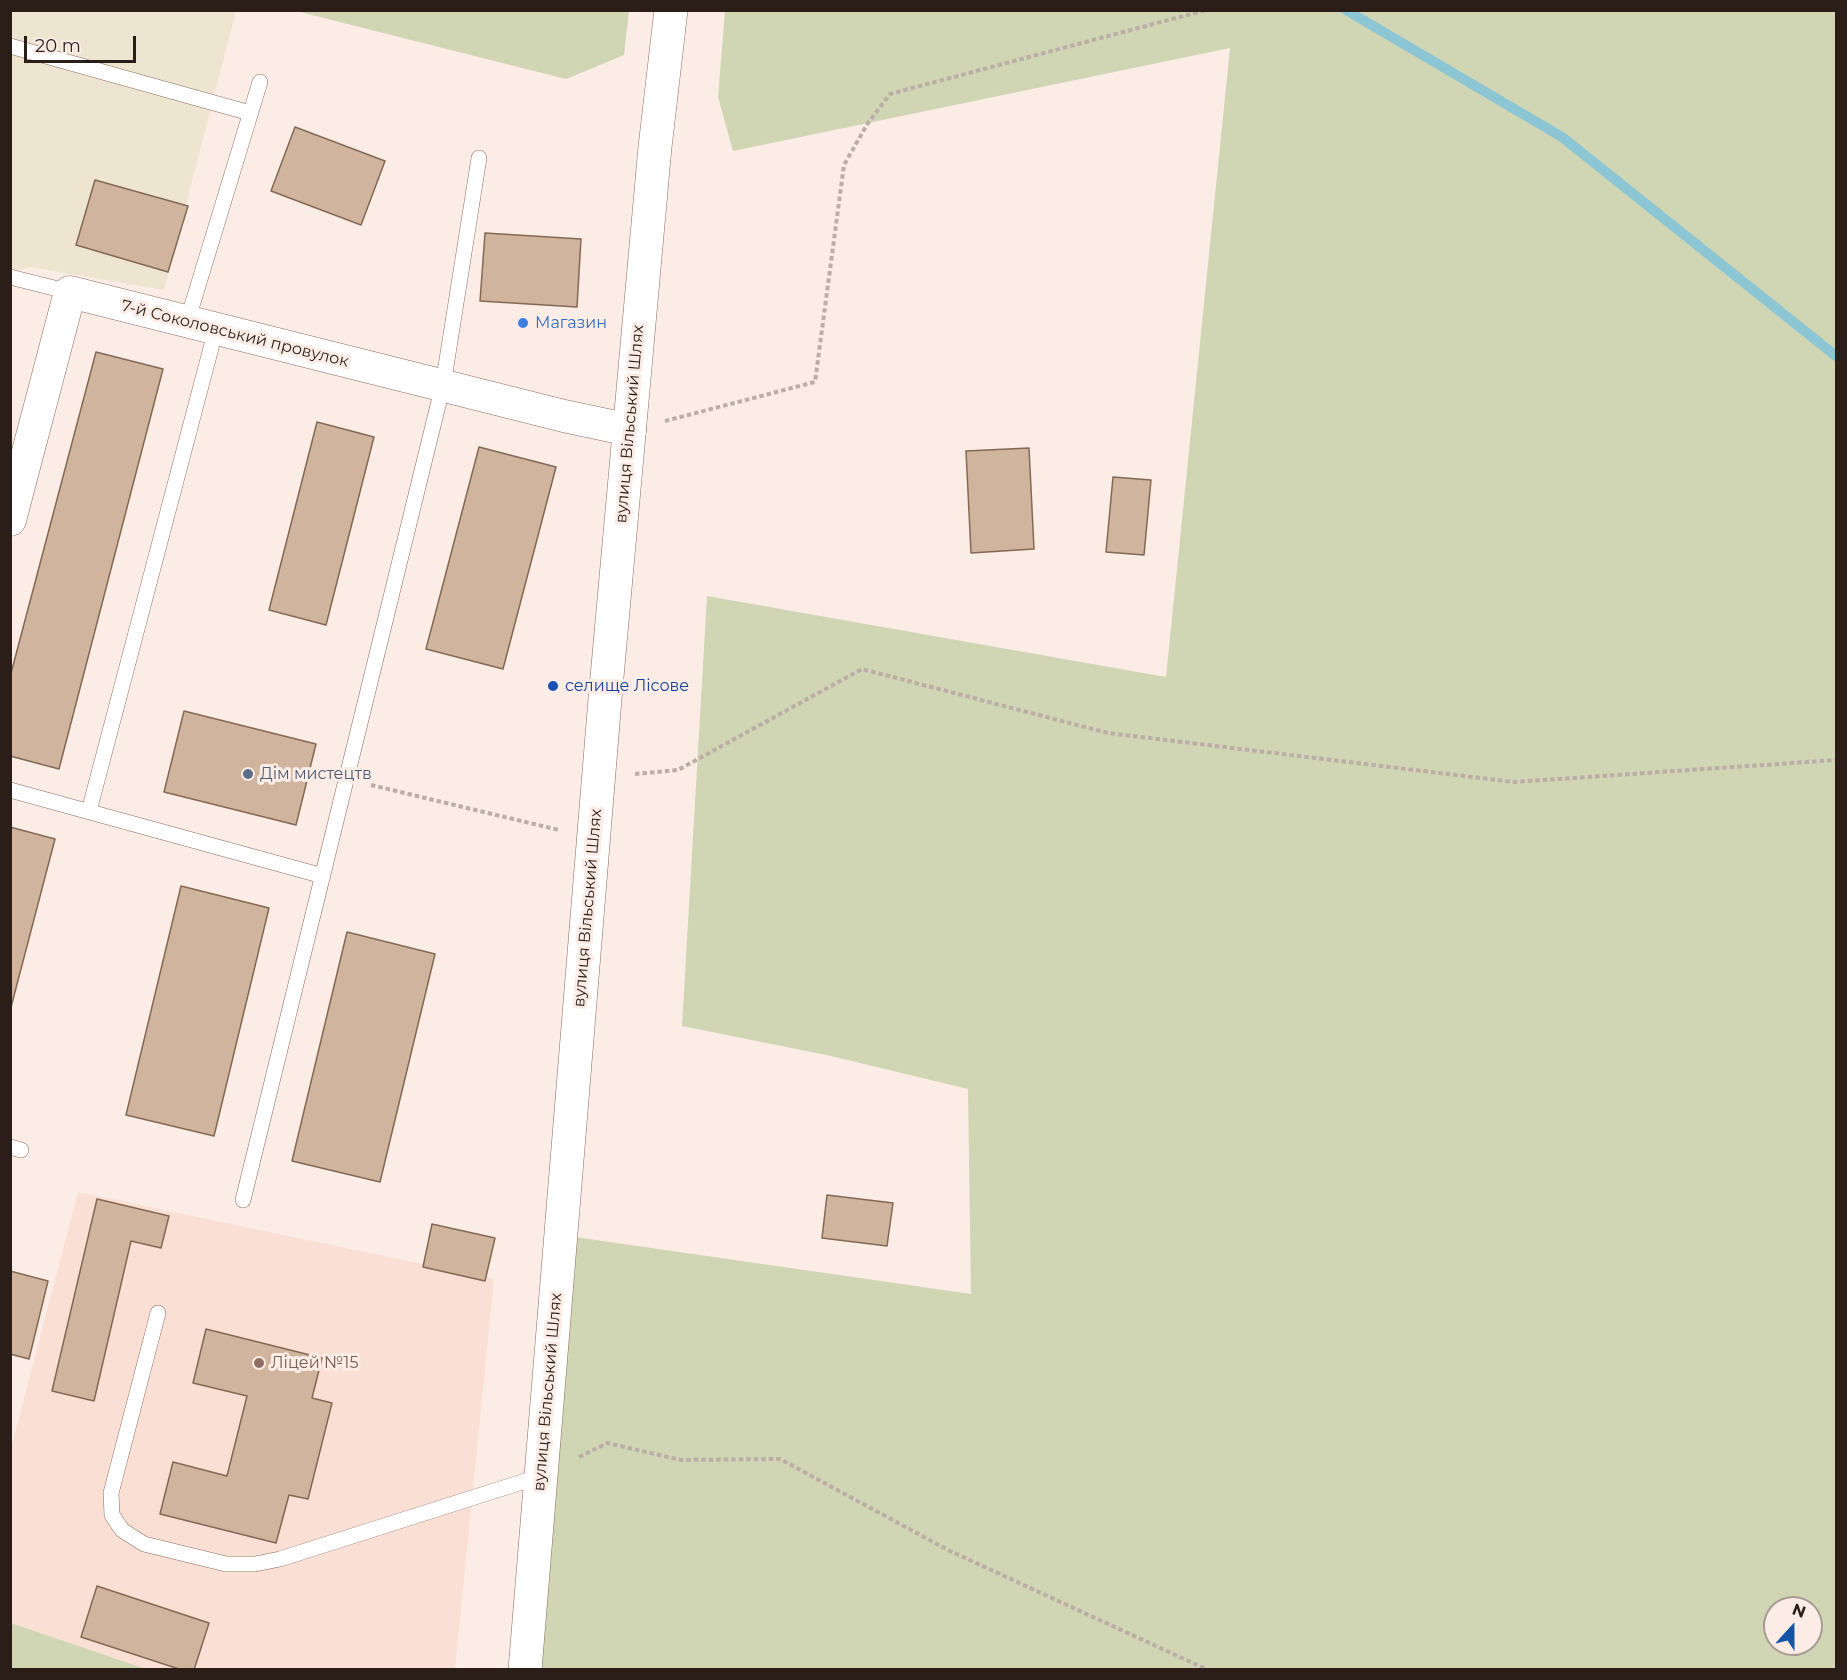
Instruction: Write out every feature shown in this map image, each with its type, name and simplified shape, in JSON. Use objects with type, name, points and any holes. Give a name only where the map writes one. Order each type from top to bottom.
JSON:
[{"type":"street","name":"вулиця Вільський Шлях","points":[[525,1670],[599,778],[656,147],[671,10]]},
{"type":"street","name":"7-й Соколовський провулок","points":[[70,292],[630,430]]},
{"type":"street","points":[[10,520],[70,292]]},
{"type":"lane","points":[[10,46],[250,113]]},
{"type":"lane","points":[[89,811],[250,113],[260,82]]},
{"type":"lane","points":[[243,1200],[443,385],[479,158]]},
{"type":"lane","points":[[10,277],[70,292]]},
{"type":"lane","points":[[10,790],[323,876]]},
{"type":"lane","points":[[158,1313],[111,1493],[112,1515],[123,1530],[144,1544],[226,1564],[255,1564],[280,1559],[541,1476]]},
{"type":"path","points":[[630,430],[814,382],[844,165],[868,123],[890,94],[1206,10]]},
{"type":"path","points":[[599,778],[678,770],[862,669],[1108,733],[1514,782],[1836,760]]},
{"type":"path","points":[[346,779],[594,838]]},
{"type":"path","points":[[541,1476],[607,1443],[681,1460],[780,1459],[950,1551],[1208,1670]]},
{"type":"shaded area","points":[[11,11],[236,11],[164,290],[30,267],[11,272]]},
{"type":"shaded area","name":"Ліцей №15","points":[[78,1192],[494,1279],[455,1669],[146,1669],[11,1623],[11,1448]]},
{"type":"green space","points":[[629,10],[624,55],[566,79],[296,11]]},
{"type":"green space","points":[[725,11],[1836,11],[1836,1669],[525,1670],[561,1235],[971,1294],[968,1089],[831,1056],[682,1026],[707,596],[1166,677],[1230,48],[733,151],[718,97]]},
{"type":"green space","points":[[11,1623],[146,1669],[11,1669]]},
{"type":"building","points":[[295,127],[385,161],[361,225],[271,191]]},
{"type":"building","points":[[95,180],[188,206],[168,272],[76,245]]},
{"type":"building","points":[[485,233],[581,239],[577,307],[480,301]]},
{"type":"building","points":[[96,352],[163,369],[59,769],[10,756],[10,677]]},
{"type":"building","points":[[317,422],[374,437],[326,625],[269,610]]},
{"type":"building","points":[[479,447],[556,467],[503,669],[426,649]]},
{"type":"building","points":[[1029,448],[1034,549],[971,553],[966,451]]},
{"type":"building","points":[[1113,477],[1151,480],[1144,555],[1106,552]]},
{"type":"building","points":[[184,711],[316,744],[296,825],[164,792]]},
{"type":"building","points":[[10,827],[55,839],[10,1011]]},
{"type":"building","points":[[181,886],[269,908],[214,1136],[126,1115]]},
{"type":"building","points":[[347,932],[435,954],[380,1182],[292,1161]]},
{"type":"building","points":[[827,1195],[893,1203],[887,1246],[822,1238]]},
{"type":"building","points":[[97,1199],[169,1216],[161,1248],[131,1241],[94,1401],[52,1391]]},
{"type":"building","points":[[432,1224],[495,1238],[485,1281],[423,1267]]},
{"type":"building","points":[[10,1271],[48,1281],[29,1359],[10,1354]]},
{"type":"building","points":[[206,1329],[322,1358],[312,1398],[332,1403],[308,1499],[289,1495],[276,1543],[160,1514],[173,1462],[227,1476],[247,1396],[193,1383]]},
{"type":"building","points":[[97,1586],[209,1623],[194,1670],[182,1670],[81,1637]]},
{"type":"waterway","points":[[1346,10],[1562,137],[1836,356]]},
{"type":"place","name":"Магазин","points":[[523,323]]},
{"type":"place","name":"селище Лісове","points":[[553,686]]},
{"type":"place","name":"Дім мистецтв","points":[[248,774]]},
{"type":"place","name":"Ліцей №15","points":[[259,1363]]}]
